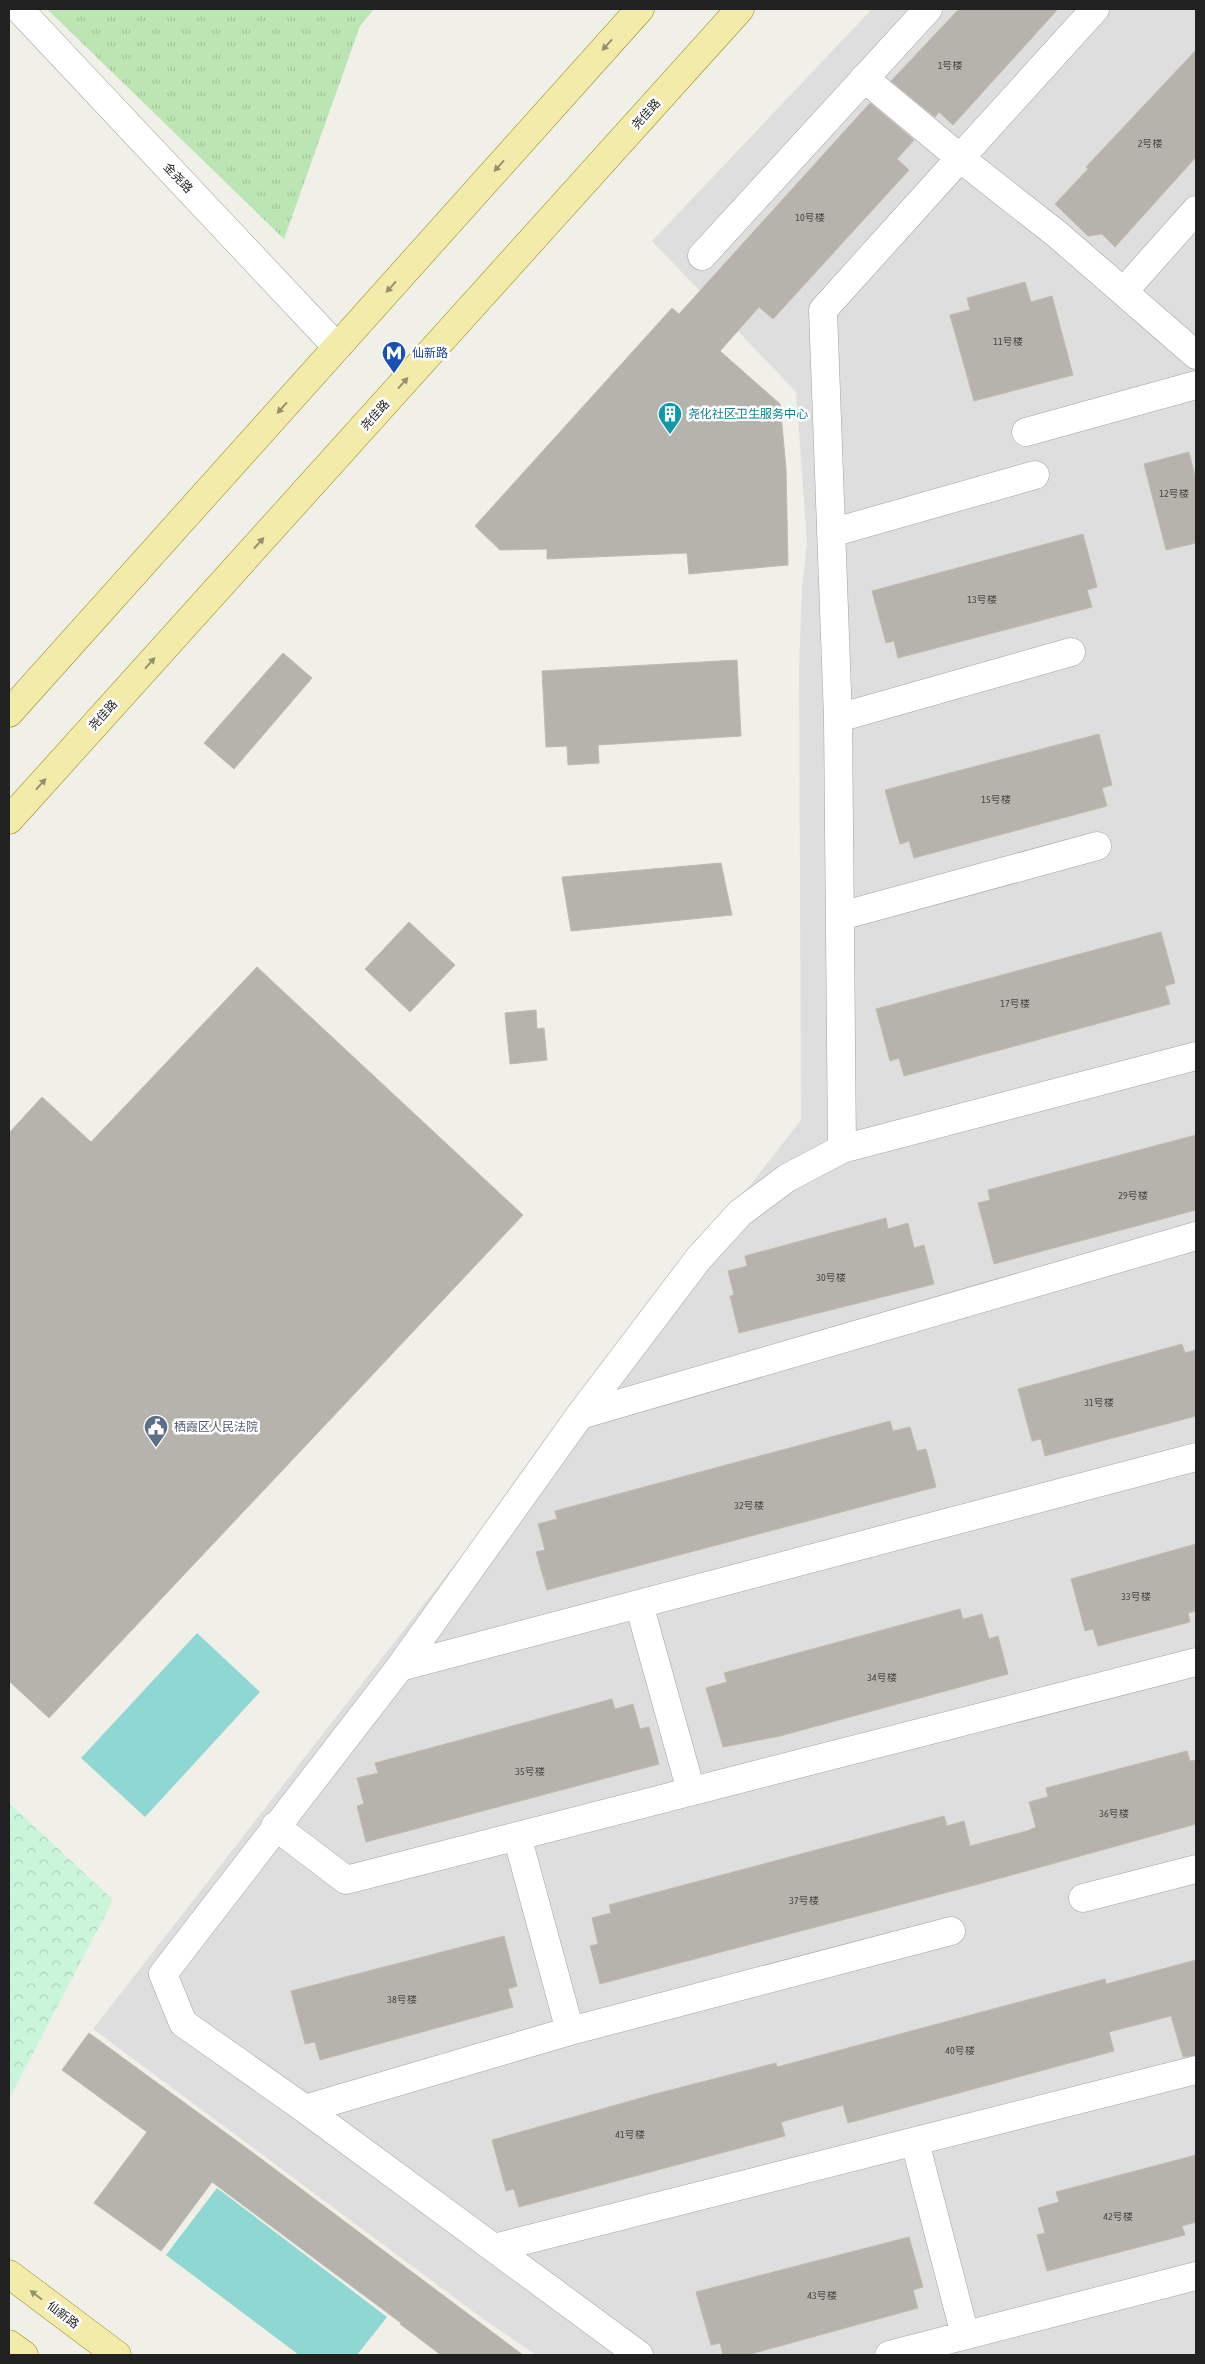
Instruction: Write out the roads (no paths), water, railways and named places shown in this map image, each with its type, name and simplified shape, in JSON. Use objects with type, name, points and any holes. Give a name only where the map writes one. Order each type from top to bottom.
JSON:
[{"type":"main road","points":[[9,713],[640,9]]},
{"type":"main road","name":"尧佳路","points":[[9,820],[740,9]]},
{"type":"main road","name":"仙新路","points":[[9,2274],[117,2355]]},
{"type":"main road","points":[[9,2344],[24,2355]]},
{"type":"street","name":"金尧路","points":[[19,9],[337,347]]},
{"type":"street","points":[[702,256],[928,9]]},
{"type":"street","points":[[842,1149],[838,718],[823,310],[1095,9]]},
{"type":"street","points":[[864,78],[960,158],[1058,234],[1196,355]]},
{"type":"street","points":[[1124,291],[1196,210]]},
{"type":"street","points":[[1026,432],[1196,385]]},
{"type":"street","points":[[831,533],[1035,475]]},
{"type":"street","points":[[838,718],[1072,652]]},
{"type":"street","points":[[841,916],[1097,846]]},
{"type":"street","points":[[639,2355],[305,2109],[183,2023],[163,1974],[275,1826],[400,1667],[580,1415],[699,1258],[740,1214],[787,1178],[842,1149],[1196,1056]]},
{"type":"street","points":[[580,1415],[1196,1236]]},
{"type":"street","points":[[400,1667],[1196,1457]]},
{"type":"street","points":[[639,1604],[691,1791]]},
{"type":"street","points":[[275,1826],[346,1880],[1196,1662]]},
{"type":"street","points":[[517,1836],[570,2030]]},
{"type":"street","points":[[1083,1898],[1196,1869]]},
{"type":"street","points":[[305,2109],[570,2030],[951,1931]]},
{"type":"street","points":[[494,2248],[1196,2070]]},
{"type":"street","points":[[915,2142],[964,2335]]},
{"type":"street","points":[[890,2355],[1196,2276]]},
{"type":"place","name":"仙新路","points":[[394,374]]},
{"type":"place","name":"尧化社区卫生服务中心","points":[[670,435]]},
{"type":"place","name":"栖霞区人民法院","points":[[156,1448]]}]
